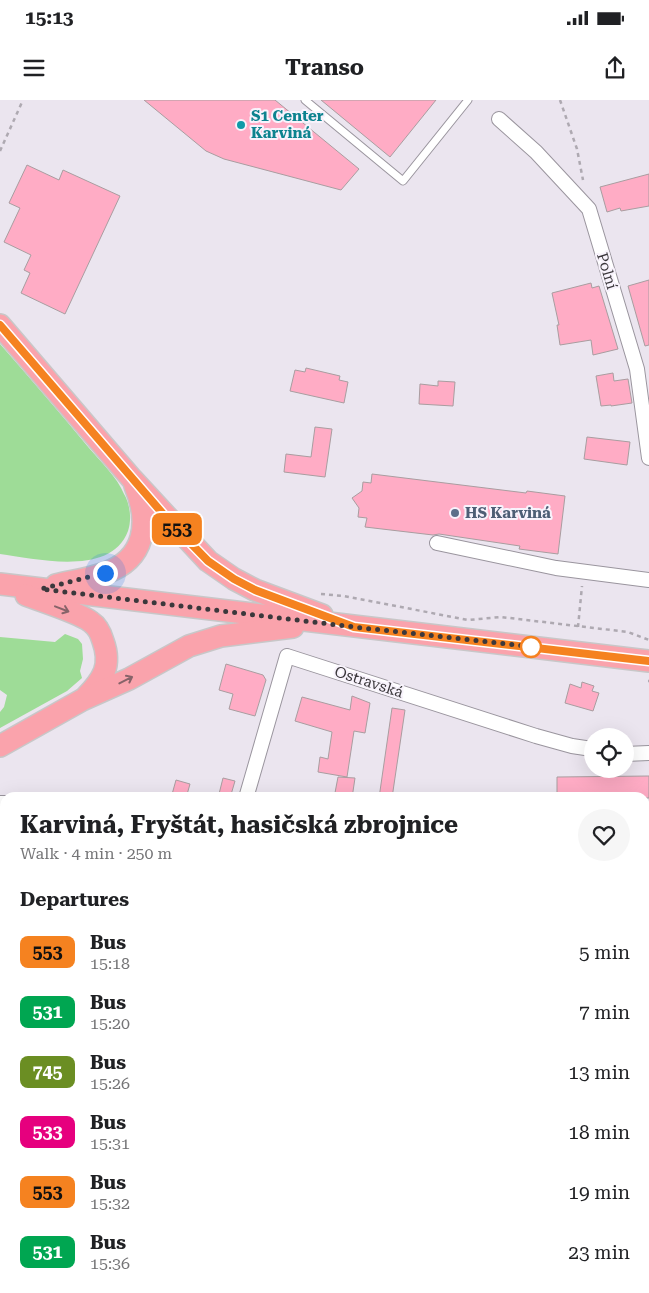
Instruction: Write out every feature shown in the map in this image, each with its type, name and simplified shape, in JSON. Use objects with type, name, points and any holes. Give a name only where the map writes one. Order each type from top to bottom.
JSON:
[{"type":"main road","points":[[3,329],[132,479],[186,538],[216,567],[255,590],[354,627]]},
{"type":"main road","points":[[41,589],[105,573],[121,566],[128,560],[141,540],[144,528],[142,504],[132,479]]},
{"type":"main road","points":[[0,584],[354,627],[649,675]]},
{"type":"main road","points":[[0,584],[87,619],[98,630],[106,650],[105,671],[98,684],[82,700]]},
{"type":"main road","points":[[0,746],[82,700],[129,679],[159,661],[197,643],[221,636],[323,623]]},
{"type":"street","name":"Polní","points":[[499,119],[536,152],[588,209],[637,369],[646,413],[649,458]]},
{"type":"street","points":[[437,543],[556,568],[649,580]]},
{"type":"street","name":"Ostravská","points":[[248,792],[287,656],[536,736],[584,748]]},
{"type":"street","points":[[634,754],[649,753]]},
{"type":"lane","points":[[306,100],[402,181],[468,100]]},
{"type":"path","points":[[0,151],[23,100]]},
{"type":"path","points":[[560,100],[577,149],[588,209]]},
{"type":"path","points":[[578,627],[584,572]]},
{"type":"path","points":[[317,594],[344,596],[468,620],[501,617],[628,632],[649,640]]},
{"type":"green space","points":[[0,344],[108,470],[121,488],[129,507],[128,531],[119,545],[106,555],[90,560],[72,562],[0,554]]},
{"type":"green space","points":[[65,634],[78,639],[82,644],[83,659],[80,671],[82,678],[67,691],[0,728],[0,712],[4,707],[7,695],[0,690],[0,637],[55,642]]},
{"type":"building","name":"S1 Center Karviná","points":[[144,100],[275,100],[359,169],[341,190],[224,159],[206,151]]},
{"type":"building","name":"S1 Center Karviná","points":[[321,100],[436,100],[390,157]]},
{"type":"building","points":[[27,165],[59,180],[63,170],[120,196],[65,314],[21,293],[30,273],[24,270],[31,255],[4,242],[20,208],[9,203]]},
{"type":"building","points":[[649,174],[649,206],[621,211],[620,208],[607,212],[600,187]]},
{"type":"building","points":[[649,280],[649,345],[645,346],[628,286]]},
{"type":"building","points":[[591,283],[592,288],[599,286],[618,349],[593,355],[591,340],[560,345],[557,325],[559,325],[552,293]]},
{"type":"building","points":[[306,368],[340,376],[339,380],[348,382],[344,403],[290,391],[295,370],[305,372]]},
{"type":"building","points":[[613,373],[614,381],[628,379],[632,403],[601,406],[596,376]]},
{"type":"building","points":[[438,381],[455,382],[453,406],[419,404],[420,384],[438,386]]},
{"type":"building","points":[[315,427],[332,429],[325,477],[284,472],[286,454],[311,457]]},
{"type":"building","points":[[587,437],[630,442],[627,465],[584,459]]},
{"type":"building","points":[[372,474],[565,496],[558,554],[519,549],[520,546],[439,534],[433,535],[365,527],[367,518],[358,517],[359,508],[352,498],[362,491],[363,482],[371,483]]},
{"type":"building","points":[[226,664],[263,675],[266,680],[255,716],[229,709],[233,694],[219,690]]},
{"type":"building","points":[[582,682],[594,686],[592,691],[599,693],[593,711],[565,703],[570,684],[581,688]]},
{"type":"building","points":[[352,696],[370,703],[365,733],[354,731],[347,777],[318,772],[320,757],[328,759],[332,732],[295,721],[302,697],[350,710]]},
{"type":"building","points":[[392,708],[405,710],[393,792],[380,792]]},
{"type":"building","points":[[634,776],[649,776],[649,792],[557,792],[557,777],[634,778]]},
{"type":"building","points":[[338,777],[355,778],[353,792],[335,792]]},
{"type":"building","points":[[223,778],[235,781],[232,792],[220,792]]},
{"type":"building","points":[[176,780],[190,784],[188,792],[173,792]]},
{"type":"bus line","name":"553","points":[[0,325],[170,522],[208,561],[234,579],[255,590],[354,627],[649,661]]},
{"type":"place","name":"S1 Center Karviná","points":[[241,125]]},
{"type":"place","name":"HS Karviná","points":[[455,513]]},
{"type":"route","points":[[105,573],[41,589],[534,647],[531,647]]}]
